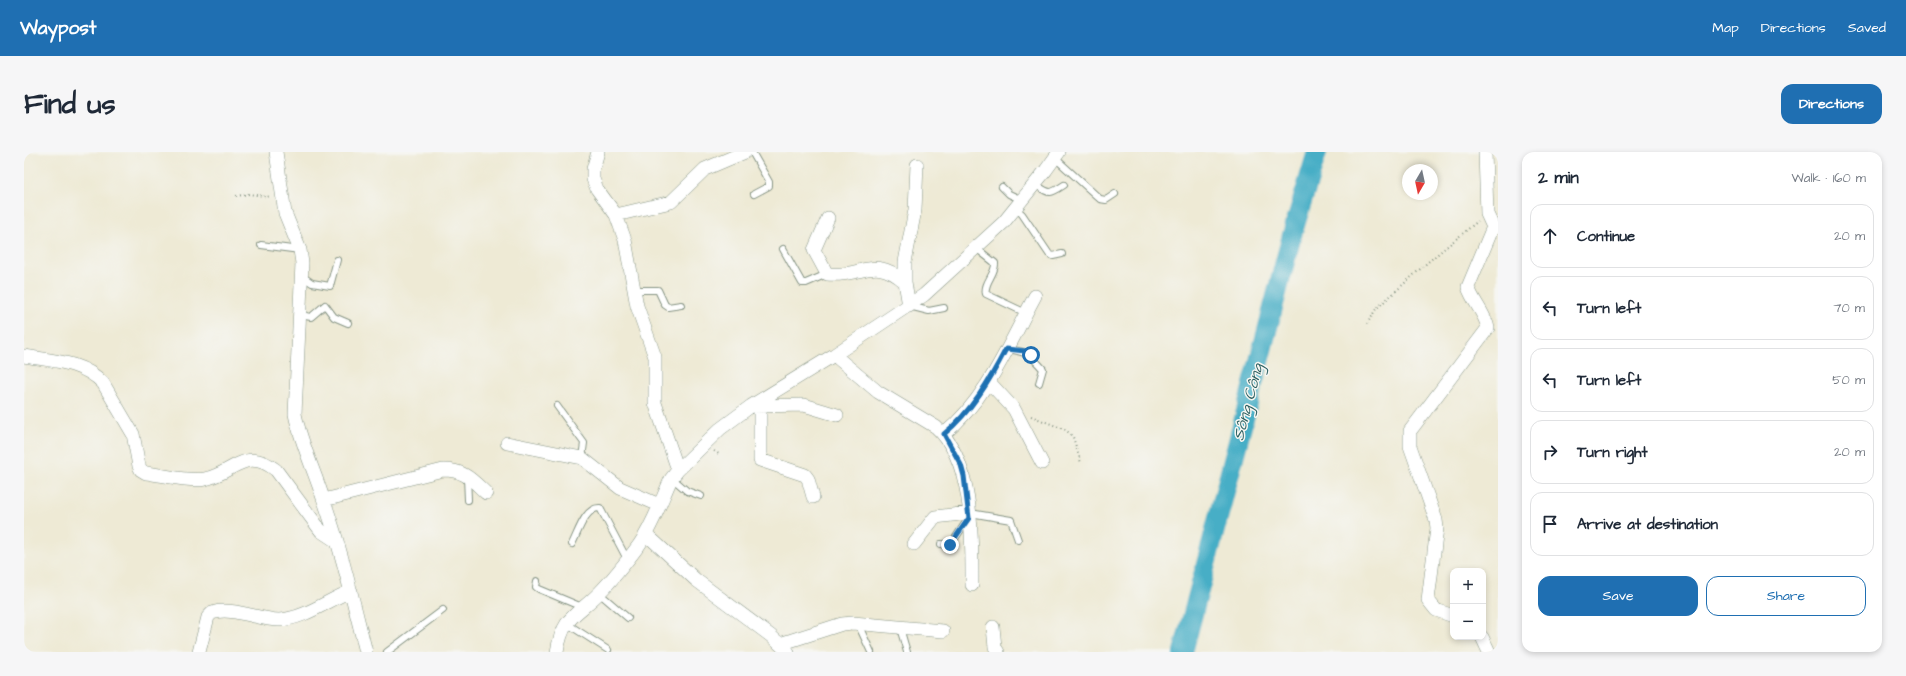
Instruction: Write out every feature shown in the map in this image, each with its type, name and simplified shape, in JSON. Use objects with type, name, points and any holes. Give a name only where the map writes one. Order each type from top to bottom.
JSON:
[{"type":"street","points":[[276,152],[279,163],[282,199],[285,213],[300,250],[302,276],[295,414],[298,429],[324,500],[351,591],[366,652]]},
{"type":"street","points":[[598,152],[592,169],[593,179],[597,189],[616,215],[625,240],[639,315],[655,357],[655,403],[675,474]]},
{"type":"street","points":[[616,215],[671,202],[705,169],[745,152]]},
{"type":"street","points":[[1450,615],[1436,610],[1428,600],[1437,528],[1436,520],[1410,446],[1410,431],[1488,328],[1486,318],[1470,293],[1468,287],[1493,227],[1487,214],[1485,152]]},
{"type":"street","points":[[557,652],[559,638],[566,623],[599,593],[627,559],[646,534],[675,474],[720,429],[924,295],[994,232],[1019,204],[1057,155]]},
{"type":"street","points":[[909,306],[905,282],[905,262],[915,210],[917,165]]},
{"type":"street","points":[[828,218],[814,250],[827,274],[840,276],[876,267],[895,273],[905,282]]},
{"type":"street","points":[[944,434],[958,421],[989,382],[1035,296]]},
{"type":"street","points":[[834,355],[878,392],[936,427],[944,434],[961,465],[964,476],[972,543],[972,584]]},
{"type":"street","points":[[24,356],[79,366],[96,377],[103,384],[133,434],[139,466],[141,470],[146,473],[198,479],[212,476],[249,459],[268,463],[276,470],[321,531],[336,541]]},
{"type":"street","points":[[989,382],[1014,409],[1042,463]]},
{"type":"street","points":[[755,406],[804,405],[837,415]]},
{"type":"street","points":[[755,406],[760,460],[805,475],[808,479],[813,497]]},
{"type":"street","points":[[506,443],[582,458],[620,488],[659,505]]},
{"type":"street","points":[[324,500],[443,470],[455,470],[467,475],[486,494]]},
{"type":"street","points":[[914,544],[935,517],[969,515]]},
{"type":"street","points":[[646,534],[696,580],[784,648],[842,624],[858,623],[943,631]]},
{"type":"street","points":[[199,652],[208,617],[212,613],[224,611],[270,619],[291,618],[351,591]]},
{"type":"street","points":[[993,627],[995,647],[998,652]]},
{"type":"street","points":[[1483,640],[1488,652]]},
{"type":"lane","points":[[752,152],[769,182],[769,186],[754,194]]},
{"type":"lane","points":[[1057,155],[1100,199],[1106,200],[1115,194]]},
{"type":"lane","points":[[1035,184],[1049,193],[1052,193],[1064,185]]},
{"type":"lane","points":[[1002,187],[1019,204],[1022,214],[1049,254],[1053,256],[1062,254]]},
{"type":"lane","points":[[261,245],[300,250]]},
{"type":"lane","points":[[976,248],[995,263],[994,271],[984,290],[986,294],[1026,313]]},
{"type":"lane","points":[[783,249],[802,283],[806,283],[827,274]]},
{"type":"lane","points":[[302,276],[312,282],[330,286],[338,260]]},
{"type":"lane","points":[[634,290],[658,290],[665,305],[668,307],[682,305]]},
{"type":"lane","points":[[300,315],[311,317],[325,306],[334,317],[348,323]]},
{"type":"lane","points":[[909,306],[928,311],[944,308]]},
{"type":"lane","points":[[1006,349],[1025,351],[1031,355],[1042,369],[1039,383]]},
{"type":"lane","points":[[557,406],[584,443],[582,458]]},
{"type":"lane","points":[[675,474],[687,491],[701,496]]},
{"type":"lane","points":[[467,475],[468,500]]},
{"type":"lane","points":[[572,544],[589,512],[595,507],[600,508],[627,559]]},
{"type":"lane","points":[[942,544],[950,545],[952,543],[969,515],[1011,520],[1018,540]]},
{"type":"lane","points":[[537,581],[536,587],[539,589],[582,607]]},
{"type":"lane","points":[[599,593],[628,618]]},
{"type":"lane","points":[[387,652],[443,610]]},
{"type":"lane","points":[[566,623],[608,650]]},
{"type":"lane","points":[[858,623],[871,652]]},
{"type":"lane","points":[[900,627],[908,652]]},
{"type":"path","points":[[236,196],[249,194],[282,199]]},
{"type":"path","points":[[1367,324],[1376,309],[1428,262],[1487,214]]},
{"type":"path","points":[[1014,409],[1066,430],[1073,437],[1081,463]]},
{"type":"waterway","name":"Sông Công","points":[[1183,652],[1292,235],[1317,152]]},
{"type":"route","points":[[950,545],[969,518],[964,476],[961,465],[944,434],[958,421],[984,389],[1006,349],[1025,351],[1031,355]]}]
